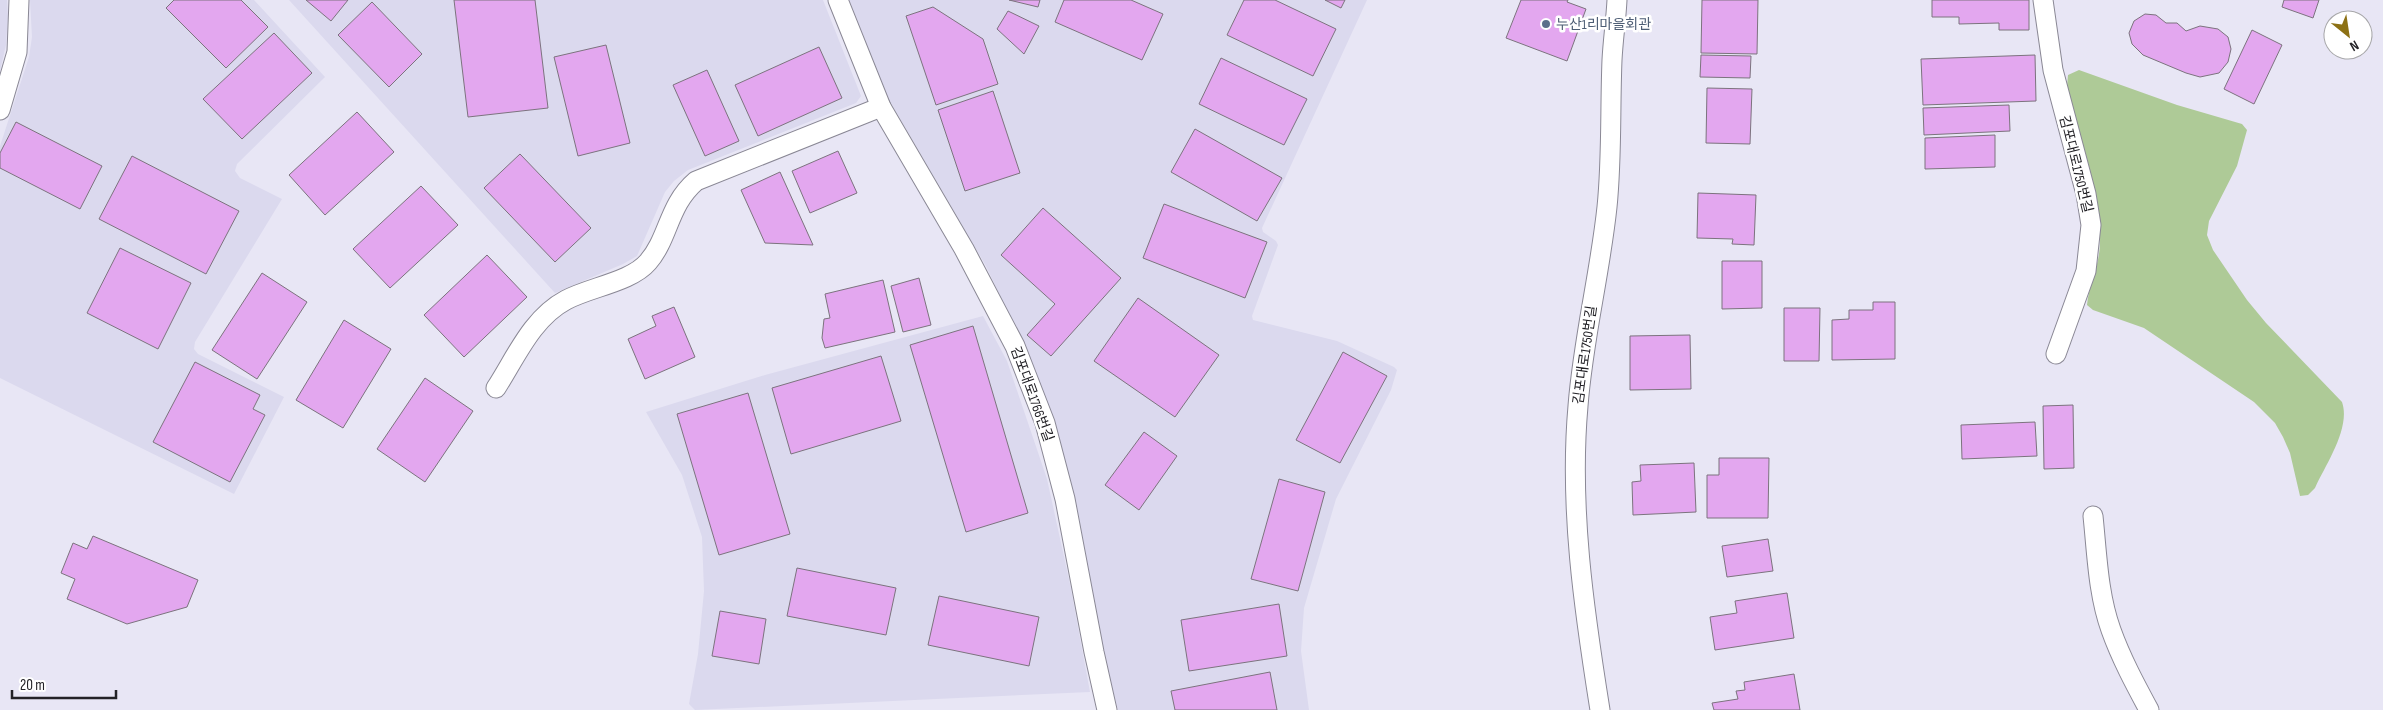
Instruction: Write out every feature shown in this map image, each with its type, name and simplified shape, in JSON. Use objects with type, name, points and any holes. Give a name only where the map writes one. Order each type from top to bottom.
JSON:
[{"type":"lane","points":[[0,110],[17,52],[18,0]]},
{"type":"lane","name":"김포대로1766번길","points":[[838,0],[880,107],[964,249],[1015,346],[1045,423],[1065,499],[1107,710]]},
{"type":"lane","name":"김포대로1750번길","points":[[1600,710],[1577,533],[1576,442],[1578,404],[1585,350],[1607,207],[1612,60],[1617,0]]},
{"type":"lane","name":"김포대로1750번길","points":[[2043,0],[2052,70],[2086,194],[2091,225],[2086,271],[2056,354]]},
{"type":"lane","points":[[496,388],[533,329],[550,310],[566,299],[636,272],[648,262],[677,202],[684,191],[696,181],[880,107]]},
{"type":"lane","points":[[2093,516],[2099,577],[2110,629],[2149,710]]},
{"type":"shaded area","points":[[0,0],[7,0],[8,16],[6,45],[0,71]]},
{"type":"shaded area","points":[[30,0],[254,0],[325,77],[237,164],[235,171],[240,178],[282,199],[195,342],[194,349],[198,354],[284,397],[234,494],[0,378],[0,146],[29,57],[32,37]]},
{"type":"shaded area","points":[[289,0],[823,0],[861,96],[856,103],[688,170],[674,181],[665,192],[637,256],[623,264],[555,293]]},
{"type":"shaded area","points":[[849,0],[1367,0],[1262,228],[1263,232],[1276,241],[1278,245],[1252,316],[1253,320],[1337,341],[1397,370],[1391,390],[1336,499],[1304,608],[1301,651],[1309,710],[1118,710],[1106,663],[1076,503],[1062,450],[1037,375],[986,266],[888,98]]},
{"type":"shaded area","points":[[983,316],[1007,361],[1047,479],[1070,584],[1090,692],[695,710],[689,704],[698,654],[704,591],[702,537],[682,475],[646,412],[765,375]]},
{"type":"green space","points":[[2079,70],[2177,105],[2242,124],[2247,130],[2237,166],[2209,221],[2207,235],[2213,250],[2247,300],[2266,323],[2342,402],[2344,412],[2343,423],[2336,446],[2315,488],[2308,495],[2300,496],[2290,453],[2275,423],[2254,402],[2144,328],[2093,310],[2087,305],[2100,250],[2100,242],[2097,203],[2093,183],[2067,86],[2068,75]]},
{"type":"building","points":[[174,0],[241,0],[268,27],[226,68],[166,8]]},
{"type":"building","points":[[306,0],[348,0],[331,21]]},
{"type":"building","points":[[454,0],[535,0],[548,108],[468,117]]},
{"type":"building","points":[[1009,0],[1040,0],[1038,7]]},
{"type":"building","points":[[1064,0],[1131,0],[1163,14],[1142,60],[1055,22]]},
{"type":"building","points":[[1244,0],[1275,0],[1336,29],[1313,76],[1227,35]]},
{"type":"building","points":[[1325,0],[1345,0],[1341,8]]},
{"type":"building","name":"누산1리마을회관","points":[[1521,0],[1568,0],[1567,2],[1586,9],[1567,61],[1506,38]]},
{"type":"building","points":[[1702,0],[1758,0],[1757,54],[1701,53]]},
{"type":"building","points":[[1932,0],[2029,0],[2029,30],[1999,30],[1999,23],[1959,24],[1959,17],[1932,17]]},
{"type":"building","points":[[2284,0],[2319,0],[2313,18],[2282,7]]},
{"type":"building","points":[[372,2],[422,54],[389,87],[338,35]]},
{"type":"building","points":[[933,7],[983,39],[998,84],[936,105],[906,16]]},
{"type":"building","points":[[1008,11],[1039,26],[1024,54],[997,29]]},
{"type":"building","points":[[2145,14],[2156,15],[2166,23],[2177,23],[2186,31],[2200,26],[2218,29],[2228,37],[2231,49],[2228,62],[2219,73],[2200,77],[2143,55],[2132,44],[2129,33],[2134,21]]},
{"type":"building","points":[[2252,30],[2282,45],[2254,104],[2224,89]]},
{"type":"building","points":[[274,33],[312,73],[242,139],[203,99]]},
{"type":"building","points":[[606,45],[630,143],[578,156],[554,57]]},
{"type":"building","points":[[819,47],[842,98],[758,136],[735,85]]},
{"type":"building","points":[[1701,55],[1751,56],[1750,78],[1700,77]]},
{"type":"building","points":[[2035,55],[2036,101],[1923,105],[1921,59]]},
{"type":"building","points":[[1221,58],[1307,99],[1284,145],[1199,104]]},
{"type":"building","points":[[707,70],[739,141],[705,156],[673,85]]},
{"type":"building","points":[[1707,88],[1752,89],[1750,144],[1706,143]]},
{"type":"building","points":[[993,91],[1020,173],[965,191],[938,110]]},
{"type":"building","points":[[2009,105],[2010,131],[1924,135],[1923,108]]},
{"type":"building","points":[[357,112],[394,152],[325,215],[289,175]]},
{"type":"building","points":[[16,122],[102,166],[80,209],[0,168],[0,153]]},
{"type":"building","points":[[1195,129],[1282,178],[1257,221],[1171,172]]},
{"type":"building","points":[[1995,135],[1995,167],[1925,169],[1925,138]]},
{"type":"building","points":[[838,151],[857,193],[810,213],[792,171]]},
{"type":"building","points":[[520,154],[591,228],[555,262],[484,188]]},
{"type":"building","points":[[132,156],[239,211],[206,274],[99,219]]},
{"type":"building","points":[[780,172],[813,245],[765,243],[741,190]]},
{"type":"building","points":[[421,186],[458,225],[390,288],[353,249]]},
{"type":"building","points":[[1698,193],[1756,195],[1754,245],[1732,244],[1733,239],[1697,238]]},
{"type":"building","points":[[1164,204],[1267,242],[1245,298],[1143,258]]},
{"type":"building","points":[[1043,208],[1121,278],[1051,356],[1027,335],[1055,304],[1001,255]]},
{"type":"building","points":[[120,248],[191,283],[158,349],[87,313]]},
{"type":"building","points":[[487,255],[527,297],[464,357],[424,315]]},
{"type":"building","points":[[1722,261],[1762,261],[1762,308],[1722,309]]},
{"type":"building","points":[[262,273],[307,302],[257,379],[212,350]]},
{"type":"building","points":[[919,278],[931,325],[903,332],[891,286]]},
{"type":"building","points":[[883,280],[895,332],[825,348],[822,338],[824,319],[830,318],[825,294]]},
{"type":"building","points":[[1138,298],[1219,355],[1175,417],[1094,361]]},
{"type":"building","points":[[1873,302],[1895,302],[1895,359],[1832,360],[1832,320],[1849,319],[1849,310],[1873,310]]},
{"type":"building","points":[[674,307],[695,357],[645,379],[628,339],[656,326],[652,316]]},
{"type":"building","points":[[1784,308],[1820,308],[1819,361],[1784,361]]},
{"type":"building","points":[[344,320],[391,349],[343,428],[296,400]]},
{"type":"building","points":[[973,326],[1028,513],[966,532],[910,345]]},
{"type":"building","points":[[1690,335],[1691,389],[1630,390],[1630,336]]},
{"type":"building","points":[[1343,352],[1387,376],[1340,463],[1296,440]]},
{"type":"building","points":[[881,356],[901,421],[791,454],[772,388]]},
{"type":"building","points":[[195,362],[260,395],[253,409],[265,415],[230,482],[153,442]]},
{"type":"building","points":[[425,378],[473,411],[425,482],[377,449]]},
{"type":"building","points":[[748,393],[790,534],[719,555],[677,414]]},
{"type":"building","points":[[2073,405],[2074,468],[2044,469],[2043,406]]},
{"type":"building","points":[[2035,422],[2037,456],[1962,459],[1961,425]]},
{"type":"building","points":[[1144,432],[1177,456],[1139,510],[1105,485]]},
{"type":"building","points":[[1719,458],[1769,458],[1768,518],[1707,518],[1707,475],[1719,475]]},
{"type":"building","points":[[1694,463],[1696,512],[1633,515],[1632,482],[1641,481],[1640,465]]},
{"type":"building","points":[[1279,479],[1325,492],[1298,591],[1251,579]]},
{"type":"building","points":[[93,536],[198,580],[187,607],[127,624],[67,599],[75,579],[61,573],[73,543],[87,549]]},
{"type":"building","points":[[1768,539],[1773,571],[1727,577],[1722,546]]},
{"type":"building","points":[[797,568],[896,588],[886,635],[787,616]]},
{"type":"building","points":[[1787,593],[1794,638],[1715,650],[1710,617],[1737,613],[1735,601]]},
{"type":"building","points":[[939,596],[1039,617],[1029,666],[928,645]]},
{"type":"building","points":[[1279,604],[1287,656],[1189,671],[1181,620]]},
{"type":"building","points":[[720,611],[766,619],[759,664],[712,656]]},
{"type":"building","points":[[1270,672],[1277,710],[1175,710],[1171,691]]},
{"type":"building","points":[[1794,674],[1800,710],[1714,710],[1712,703],[1738,699],[1736,691],[1745,690],[1744,682]]},
{"type":"place","name":"누산1리마을회관","points":[[1546,24]]}]
